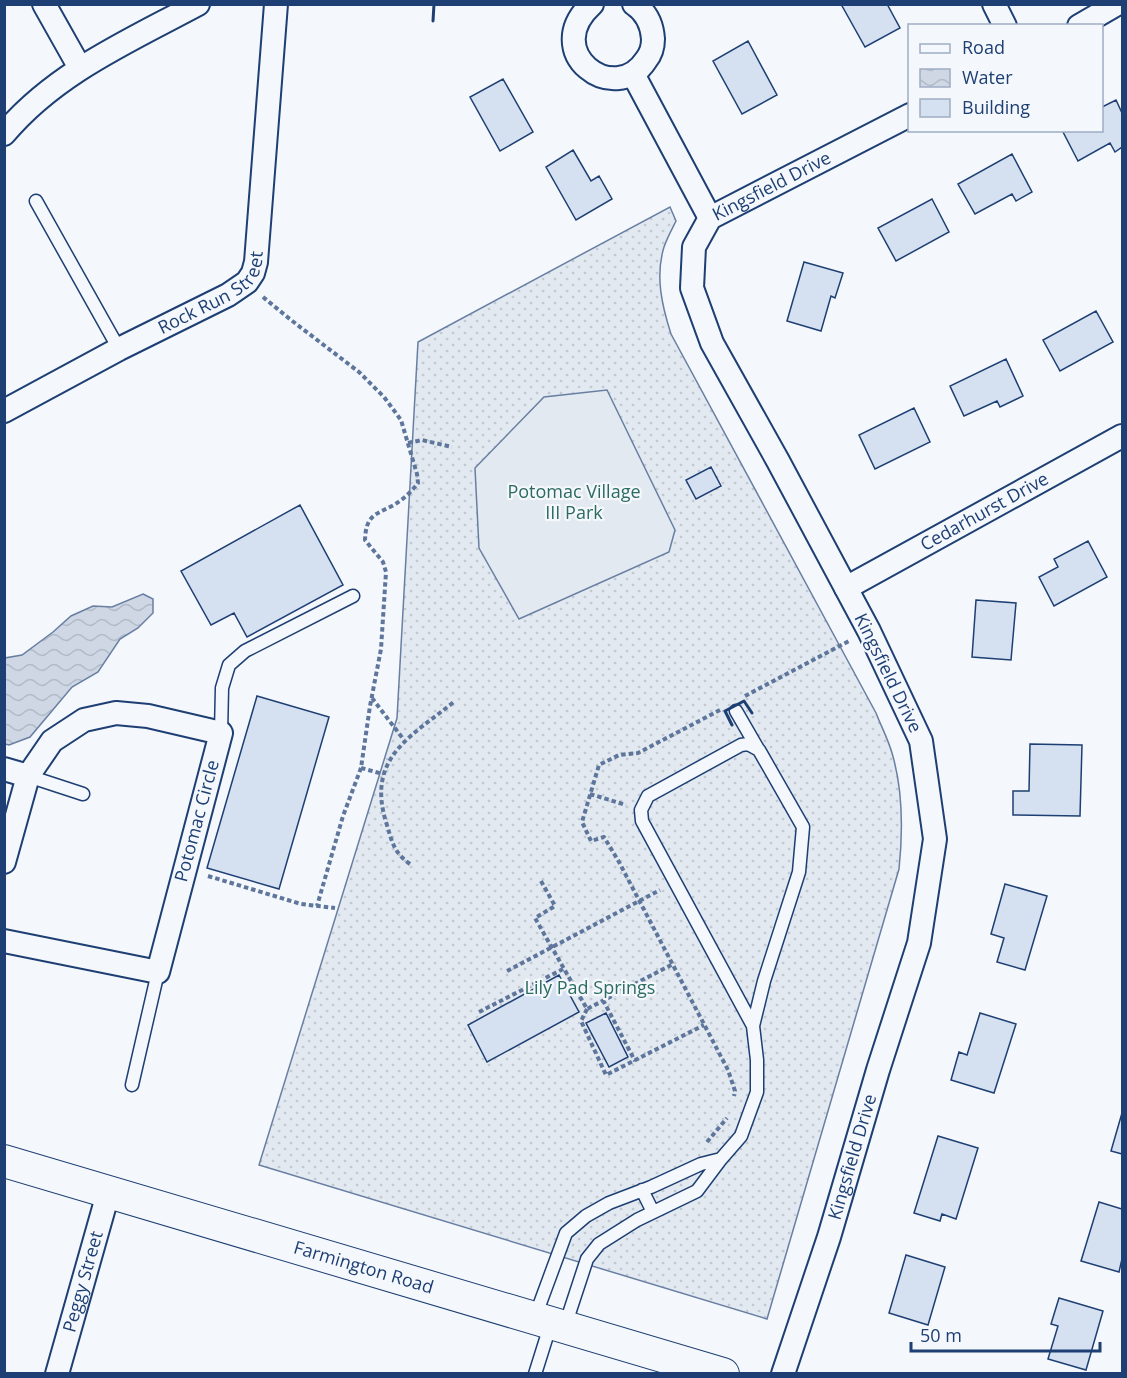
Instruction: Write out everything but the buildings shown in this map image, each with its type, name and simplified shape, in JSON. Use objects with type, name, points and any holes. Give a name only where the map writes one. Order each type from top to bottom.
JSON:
[{"type":"street","points":[[44,4],[80,68]]},
{"type":"street","points":[[4,135],[37,99],[80,68],[198,4]]},
{"type":"street","name":"Rock Run Street","points":[[4,411],[119,349],[228,295],[247,282],[256,262],[276,4]]},
{"type":"street","points":[[592,4],[582,14],[573,39],[576,53],[583,65],[593,73],[606,78],[620,78],[633,74],[643,66],[650,55],[653,30],[648,18],[634,4]]},
{"type":"street","points":[[994,4],[1004,24]]},
{"type":"street","points":[[1082,24],[1117,4]]},
{"type":"street","points":[[633,74],[710,218]]},
{"type":"street","name":"Kingsfield Drive","points":[[783,1374],[829,1237],[878,1070],[919,943],[935,839],[921,741],[869,631],[712,343],[692,288],[694,247],[710,218],[908,116]]},
{"type":"street","name":"Cedarhurst Drive","points":[[846,588],[1122,436]]},
{"type":"street","points":[[4,862],[28,776],[52,741],[84,720],[116,713],[148,716],[221,734]]},
{"type":"street","name":"Potomac Circle","points":[[158,972],[221,734]]},
{"type":"street","points":[[4,769],[28,776]]},
{"type":"street","points":[[4,941],[158,972]]},
{"type":"street","name":"Farmington Road","points":[[4,1161],[109,1190],[706,1371]]},
{"type":"street","name":"Peggy Street","points":[[57,1374],[109,1190]]},
{"type":"lane","points":[[36,201],[119,349]]},
{"type":"lane","points":[[221,734],[222,688],[229,665],[245,651],[352,596]]},
{"type":"lane","points":[[550,1323],[587,1259],[599,1244],[653,1212],[697,1191],[741,1136],[757,1092],[757,1060],[753,1026],[764,981],[800,872],[803,827],[736,711]]},
{"type":"lane","points":[[753,1026],[642,821],[641,810],[648,796],[741,745],[748,744],[759,750]]},
{"type":"lane","points":[[28,776],[83,794]]},
{"type":"lane","points":[[132,1085],[158,972]]},
{"type":"lane","points":[[535,1374],[550,1323],[566,1233],[586,1216],[609,1203],[701,1164],[721,1159]]},
{"type":"lane","points":[[642,1190],[653,1212]]},
{"type":"path","points":[[247,282],[291,321],[373,385],[401,420],[418,483],[406,496],[378,511],[365,530],[365,540],[383,562],[386,573],[381,649],[371,697],[361,768],[343,816],[316,906]]},
{"type":"path","points":[[408,442],[422,440],[452,447]]},
{"type":"path","points":[[371,697],[404,740]]},
{"type":"path","points":[[410,864],[399,856],[390,834],[382,808],[382,774],[404,740],[455,701]]},
{"type":"path","points":[[361,768],[382,774]]},
{"type":"path","points":[[590,794],[641,810]]},
{"type":"path","points":[[184,869],[291,901],[335,908]]},
{"type":"path","points":[[541,881],[555,906],[535,918],[587,1009]]},
{"type":"path","points":[[507,971],[675,882]]},
{"type":"path","points":[[673,964],[587,1009],[581,1021],[606,1075],[704,1025]]},
{"type":"path","points":[[479,1012],[565,968]]},
{"type":"path","points":[[603,1000],[634,1061]]},
{"type":"green space","name":"Lily Pad Springs","points":[[670,207],[676,221],[661,258],[660,280],[662,302],[671,334],[876,713],[892,753],[900,796],[899,869],[767,1319],[259,1165],[397,718],[418,342]]},
{"type":"green space","name":"Potomac Village III Park","points":[[607,390],[675,530],[669,552],[519,619],[479,548],[475,468],[544,397]]},
{"type":"water","points":[[143,594],[153,599],[153,613],[138,628],[120,639],[98,672],[72,687],[30,737],[9,745],[5,744],[5,658],[22,655],[71,616],[93,606],[112,607]]},
{"type":"wall","points":[[433,21],[434,4]]},
{"type":"wall","points":[[732,725],[725,711],[744,701],[752,713]]}]
